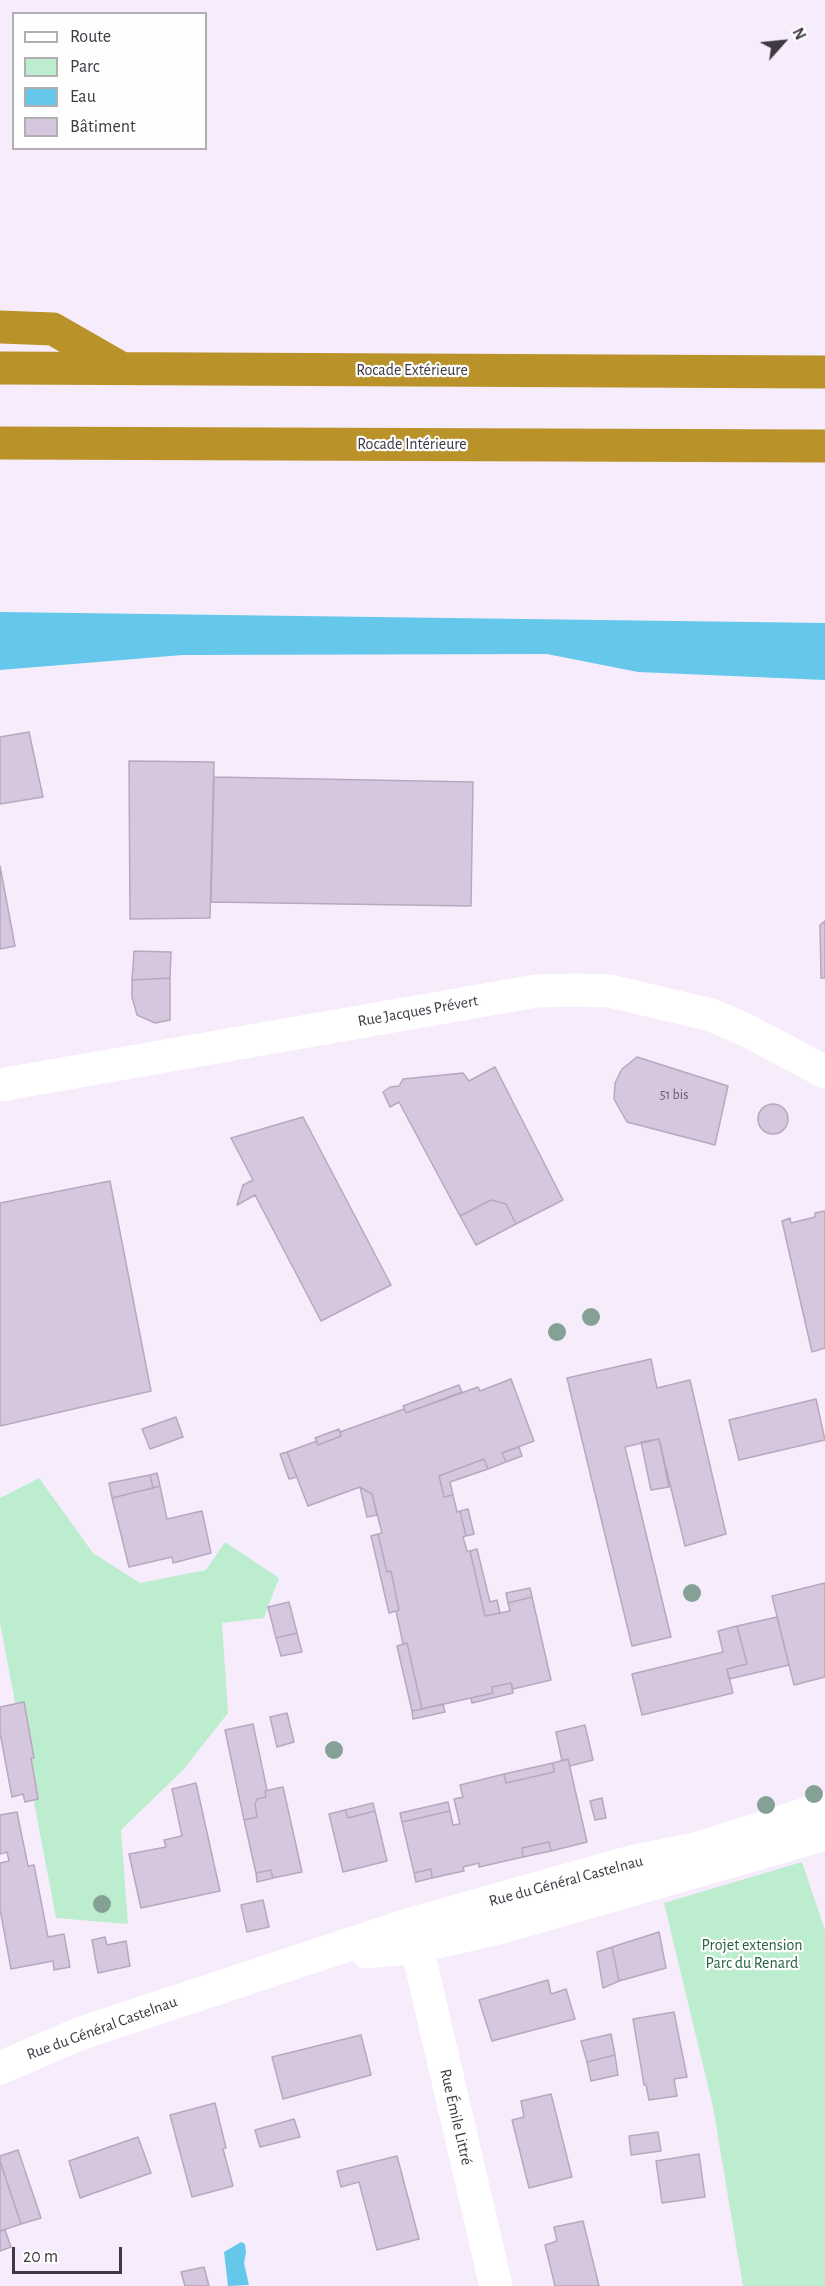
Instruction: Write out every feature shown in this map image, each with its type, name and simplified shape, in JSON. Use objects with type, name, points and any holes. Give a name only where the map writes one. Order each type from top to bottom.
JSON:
[{"type":"highway","points":[[0,327],[53,329],[123,369]]},
{"type":"highway","name":"Rocade Extérieure","points":[[0,368],[825,372]]},
{"type":"highway","name":"Rocade Intérieure","points":[[0,443],[825,446]]},
{"type":"street","name":"Rue Jacques Prévert","points":[[0,1085],[536,991],[573,990],[610,992],[659,1001],[711,1015],[744,1029],[825,1072]]},
{"type":"street","name":"Rue du Général Castelnau","points":[[0,2068],[79,2034],[206,1990],[309,1959],[413,1936],[503,1926],[638,1874],[695,1849],[825,1808]]},
{"type":"street","name":"Rue du Général Castelnau","points":[[638,1874],[825,1834]]},
{"type":"street","name":"Rue Émile Littré","points":[[413,1936],[496,2286]]},
{"type":"green space","points":[[39,1478],[93,1553],[140,1583],[206,1570],[225,1542],[279,1578],[264,1618],[222,1623],[228,1713],[183,1770],[121,1830],[128,1924],[56,1918],[0,1623],[0,1498]]},
{"type":"green space","name":"Projet extension Parc du Renard","points":[[802,1862],[825,1930],[825,2286],[743,2286],[713,2107],[664,1903]]},
{"type":"water","points":[[0,612],[825,623],[825,680],[638,672],[547,654],[183,655],[0,670]]},
{"type":"water","points":[[241,2242],[245,2244],[244,2263],[249,2285],[228,2286],[224,2252]]},
{"type":"building","points":[[29,732],[43,797],[0,804],[0,737]]},
{"type":"building","points":[[129,761],[214,762],[210,918],[130,919]]},
{"type":"building","points":[[214,777],[473,782],[471,906],[211,902]]},
{"type":"building","points":[[0,866],[15,946],[0,949]]},
{"type":"building","points":[[825,921],[825,978],[821,978],[820,925]]},
{"type":"building","points":[[134,951],[171,952],[170,978],[132,980]]},
{"type":"building","points":[[170,978],[170,1020],[155,1023],[137,1015],[132,997],[132,980]]},
{"type":"building","points":[[637,1057],[728,1086],[715,1145],[627,1122],[614,1099],[615,1083],[622,1069]]},
{"type":"building","points":[[495,1067],[563,1200],[516,1224],[506,1204],[491,1200],[460,1216],[399,1102],[390,1107],[383,1092],[390,1087],[399,1086],[403,1079],[463,1073],[469,1081]]},
{"type":"building","points":[[773,1104],[779,1105],[787,1113],[787,1125],[779,1133],[773,1134],[767,1133],[759,1125],[758,1119],[759,1113],[767,1105]]},
{"type":"building","points":[[303,1117],[391,1285],[321,1321],[255,1195],[237,1205],[243,1185],[253,1180],[231,1138]]},
{"type":"building","points":[[110,1181],[151,1391],[0,1426],[0,1203]]},
{"type":"building","points":[[491,1200],[506,1204],[516,1224],[476,1245],[460,1216]]},
{"type":"building","points":[[825,1211],[825,1348],[812,1352],[782,1221],[790,1218],[791,1223],[815,1217],[815,1213]]},
{"type":"building","points":[[651,1359],[657,1388],[690,1380],[726,1534],[685,1546],[659,1439],[625,1447],[671,1637],[632,1646],[567,1378]]},
{"type":"building","points":[[511,1379],[534,1441],[502,1453],[506,1462],[488,1469],[484,1459],[439,1476],[444,1497],[453,1495],[457,1512],[460,1511],[466,1536],[463,1537],[467,1551],[470,1551],[485,1616],[510,1611],[508,1603],[532,1597],[551,1680],[513,1689],[511,1683],[492,1687],[493,1693],[422,1709],[407,1643],[403,1644],[391,1571],[387,1572],[378,1534],[382,1533],[372,1494],[360,1487],[308,1506],[287,1452],[317,1441],[318,1445],[341,1436],[340,1432],[404,1409],[406,1413],[478,1387],[480,1391]]},
{"type":"building","points":[[459,1385],[462,1392],[406,1413],[403,1406]]},
{"type":"building","points":[[816,1399],[825,1440],[739,1460],[729,1420]]},
{"type":"building","points":[[176,1417],[183,1437],[150,1449],[142,1429]]},
{"type":"building","points":[[339,1429],[341,1436],[318,1445],[315,1438]]},
{"type":"building","points":[[659,1439],[669,1487],[651,1490],[641,1442]]},
{"type":"building","points":[[519,1447],[522,1456],[506,1462],[502,1453]]},
{"type":"building","points":[[287,1452],[297,1477],[289,1479],[280,1454]]},
{"type":"building","points":[[484,1459],[488,1469],[450,1482],[453,1495],[444,1497],[439,1476]]},
{"type":"building","points":[[157,1473],[160,1486],[153,1488],[150,1475]]},
{"type":"building","points":[[150,1475],[153,1488],[112,1498],[109,1483]]},
{"type":"building","points":[[160,1486],[167,1519],[202,1511],[211,1553],[173,1563],[172,1557],[129,1567],[112,1498]]},
{"type":"building","points":[[360,1487],[372,1494],[377,1515],[367,1517]]},
{"type":"building","points":[[468,1509],[474,1534],[466,1536],[460,1511]]},
{"type":"building","points":[[378,1534],[387,1572],[391,1571],[399,1610],[389,1613],[371,1536]]},
{"type":"building","points":[[477,1549],[490,1602],[497,1600],[500,1613],[485,1616],[470,1551]]},
{"type":"building","points":[[825,1583],[825,1677],[794,1685],[772,1596]]},
{"type":"building","points":[[530,1588],[532,1597],[508,1603],[506,1593]]},
{"type":"building","points":[[289,1602],[297,1633],[276,1638],[268,1607]]},
{"type":"building","points":[[777,1617],[789,1665],[729,1679],[727,1669],[747,1664],[737,1626]]},
{"type":"building","points":[[737,1626],[747,1664],[727,1669],[733,1693],[642,1715],[632,1674],[723,1652],[718,1631]]},
{"type":"building","points":[[297,1633],[302,1652],[281,1656],[276,1638]]},
{"type":"building","points":[[407,1643],[422,1709],[412,1711],[397,1646]]},
{"type":"building","points":[[511,1683],[513,1693],[472,1703],[471,1698],[493,1693],[492,1687]]},
{"type":"building","points":[[24,1702],[34,1758],[31,1758],[38,1799],[25,1802],[23,1794],[12,1797],[0,1733],[0,1707]]},
{"type":"building","points":[[443,1704],[445,1712],[413,1719],[412,1711]]},
{"type":"building","points":[[287,1713],[294,1742],[277,1747],[270,1717]]},
{"type":"building","points":[[253,1724],[267,1790],[265,1791],[266,1797],[257,1799],[255,1804],[257,1817],[244,1820],[225,1730]]},
{"type":"building","points":[[585,1725],[593,1760],[570,1766],[568,1759],[562,1761],[556,1732]]},
{"type":"building","points":[[568,1759],[587,1842],[551,1851],[549,1842],[522,1848],[523,1857],[479,1867],[479,1863],[463,1867],[464,1871],[432,1878],[431,1869],[414,1873],[402,1822],[450,1811],[453,1825],[460,1824],[454,1799],[463,1797],[460,1785],[504,1774],[506,1783],[554,1772],[553,1763]]},
{"type":"building","points":[[553,1763],[554,1772],[506,1783],[504,1774]]},
{"type":"building","points":[[196,1783],[220,1891],[141,1908],[129,1854],[166,1847],[164,1840],[182,1836],[172,1789]]},
{"type":"building","points":[[283,1787],[302,1872],[273,1878],[271,1870],[256,1873],[244,1820],[257,1817],[255,1804],[257,1799],[266,1797],[265,1791]]},
{"type":"building","points":[[602,1798],[606,1818],[595,1820],[590,1801]]},
{"type":"building","points":[[448,1802],[450,1811],[402,1822],[400,1813]]},
{"type":"building","points":[[373,1803],[375,1811],[348,1818],[345,1810]]},
{"type":"building","points":[[345,1810],[348,1818],[375,1811],[387,1861],[343,1872],[329,1814]]},
{"type":"building","points":[[17,1812],[28,1866],[34,1865],[48,1937],[64,1934],[70,1967],[54,1970],[53,1961],[11,1969],[0,1909],[0,1863],[9,1861],[7,1852],[0,1854],[0,1815]]},
{"type":"building","points":[[549,1842],[551,1851],[523,1857],[522,1848]]},
{"type":"building","points":[[431,1869],[432,1878],[416,1882],[414,1873]]},
{"type":"building","points":[[271,1870],[273,1878],[257,1882],[256,1873]]},
{"type":"building","points":[[263,1900],[269,1927],[247,1932],[241,1905]]},
{"type":"building","points":[[659,1932],[666,1968],[619,1981],[612,1947]]},
{"type":"building","points":[[105,1937],[107,1945],[126,1941],[130,1966],[98,1973],[92,1940]]},
{"type":"building","points":[[612,1947],[619,1981],[603,1988],[597,1952]]},
{"type":"building","points":[[548,1980],[551,1994],[566,1989],[575,2019],[492,2041],[479,2000]]},
{"type":"building","points":[[674,2012],[687,2077],[674,2079],[677,2096],[649,2100],[646,2085],[644,2085],[633,2019]]},
{"type":"building","points":[[611,2034],[615,2055],[587,2062],[581,2041]]},
{"type":"building","points":[[361,2035],[371,2075],[283,2099],[272,2057]]},
{"type":"building","points":[[615,2055],[618,2075],[591,2081],[587,2062]]},
{"type":"building","points":[[551,2094],[572,2177],[529,2188],[512,2120],[524,2117],[521,2101]]},
{"type":"building","points":[[215,2103],[226,2148],[223,2149],[233,2186],[192,2197],[170,2115]]},
{"type":"building","points":[[294,2119],[300,2137],[260,2147],[255,2130]]},
{"type":"building","points":[[658,2132],[661,2151],[631,2155],[629,2136]]},
{"type":"building","points":[[138,2137],[151,2173],[80,2198],[69,2161]]},
{"type":"building","points":[[18,2150],[41,2218],[21,2224],[0,2161],[0,2156]]},
{"type":"building","points":[[699,2154],[705,2197],[662,2203],[656,2161]]},
{"type":"building","points":[[397,2156],[419,2239],[377,2250],[359,2182],[341,2187],[337,2171]]},
{"type":"building","points":[[0,2161],[21,2224],[0,2231]]},
{"type":"building","points":[[583,2221],[599,2286],[555,2286],[545,2245],[557,2241],[554,2227]]},
{"type":"building","points":[[5,2230],[11,2247],[0,2251],[0,2231]]},
{"type":"building","points":[[204,2267],[209,2286],[185,2286],[181,2272]]}]
